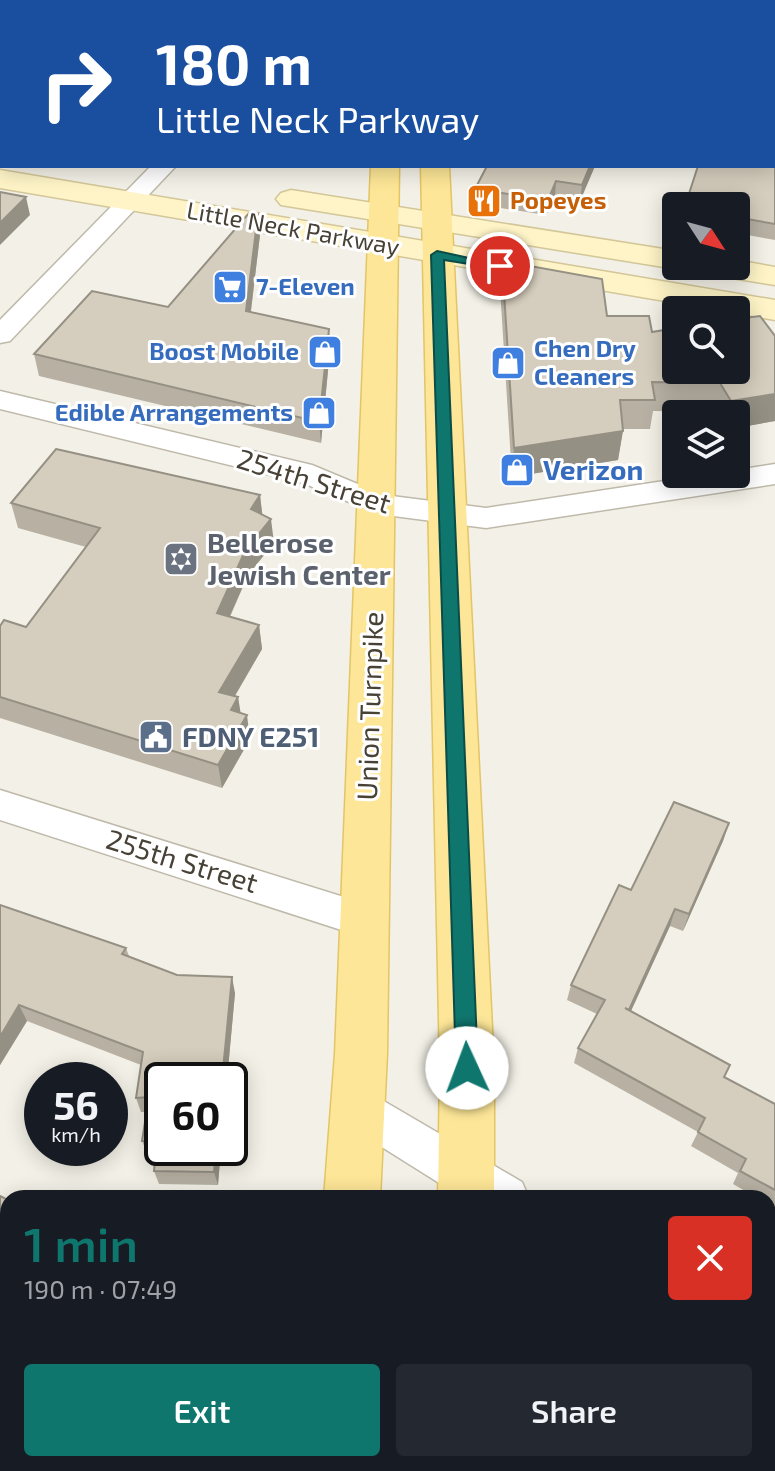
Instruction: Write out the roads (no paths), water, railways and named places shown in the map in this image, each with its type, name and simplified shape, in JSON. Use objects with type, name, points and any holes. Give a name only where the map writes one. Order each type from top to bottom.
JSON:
[{"type":"main road","name":"Little Neck Parkway","points":[[112,168],[159,172],[383,230]]},
{"type":"main road","name":"Union Turnpike","points":[[353,1190],[378,504],[385,168]]},
{"type":"main road","points":[[435,168],[467,1068],[466,1186]]},
{"type":"main road","name":"Little Neck Parkway","points":[[0,179],[131,201],[438,239],[775,310]]},
{"type":"main road","name":"Little Neck Parkway","points":[[438,239],[662,259]]},
{"type":"main road","points":[[750,272],[775,276]]},
{"type":"street","points":[[0,335],[159,172]]},
{"type":"street","name":"254th Street","points":[[0,400],[312,475],[378,504],[486,518],[775,474]]},
{"type":"street","name":"255th Street","points":[[0,805],[363,920]]},
{"type":"street","points":[[358,1107],[466,1186]]},
{"type":"place","name":"Popeyes","points":[[484,201]]},
{"type":"place","name":"7-Eleven","points":[[230,287]]},
{"type":"place","name":"Boost Mobile","points":[[325,352]]},
{"type":"place","name":"Chen Dry Cleaners","points":[[508,363]]},
{"type":"place","name":"Edible Arrangements","points":[[319,413]]},
{"type":"place","name":"Verizon","points":[[517,470]]},
{"type":"place","name":"Bellerose Jewish Center","points":[[181,559]]},
{"type":"place","name":"FDNY E251","points":[[156,737]]}]
